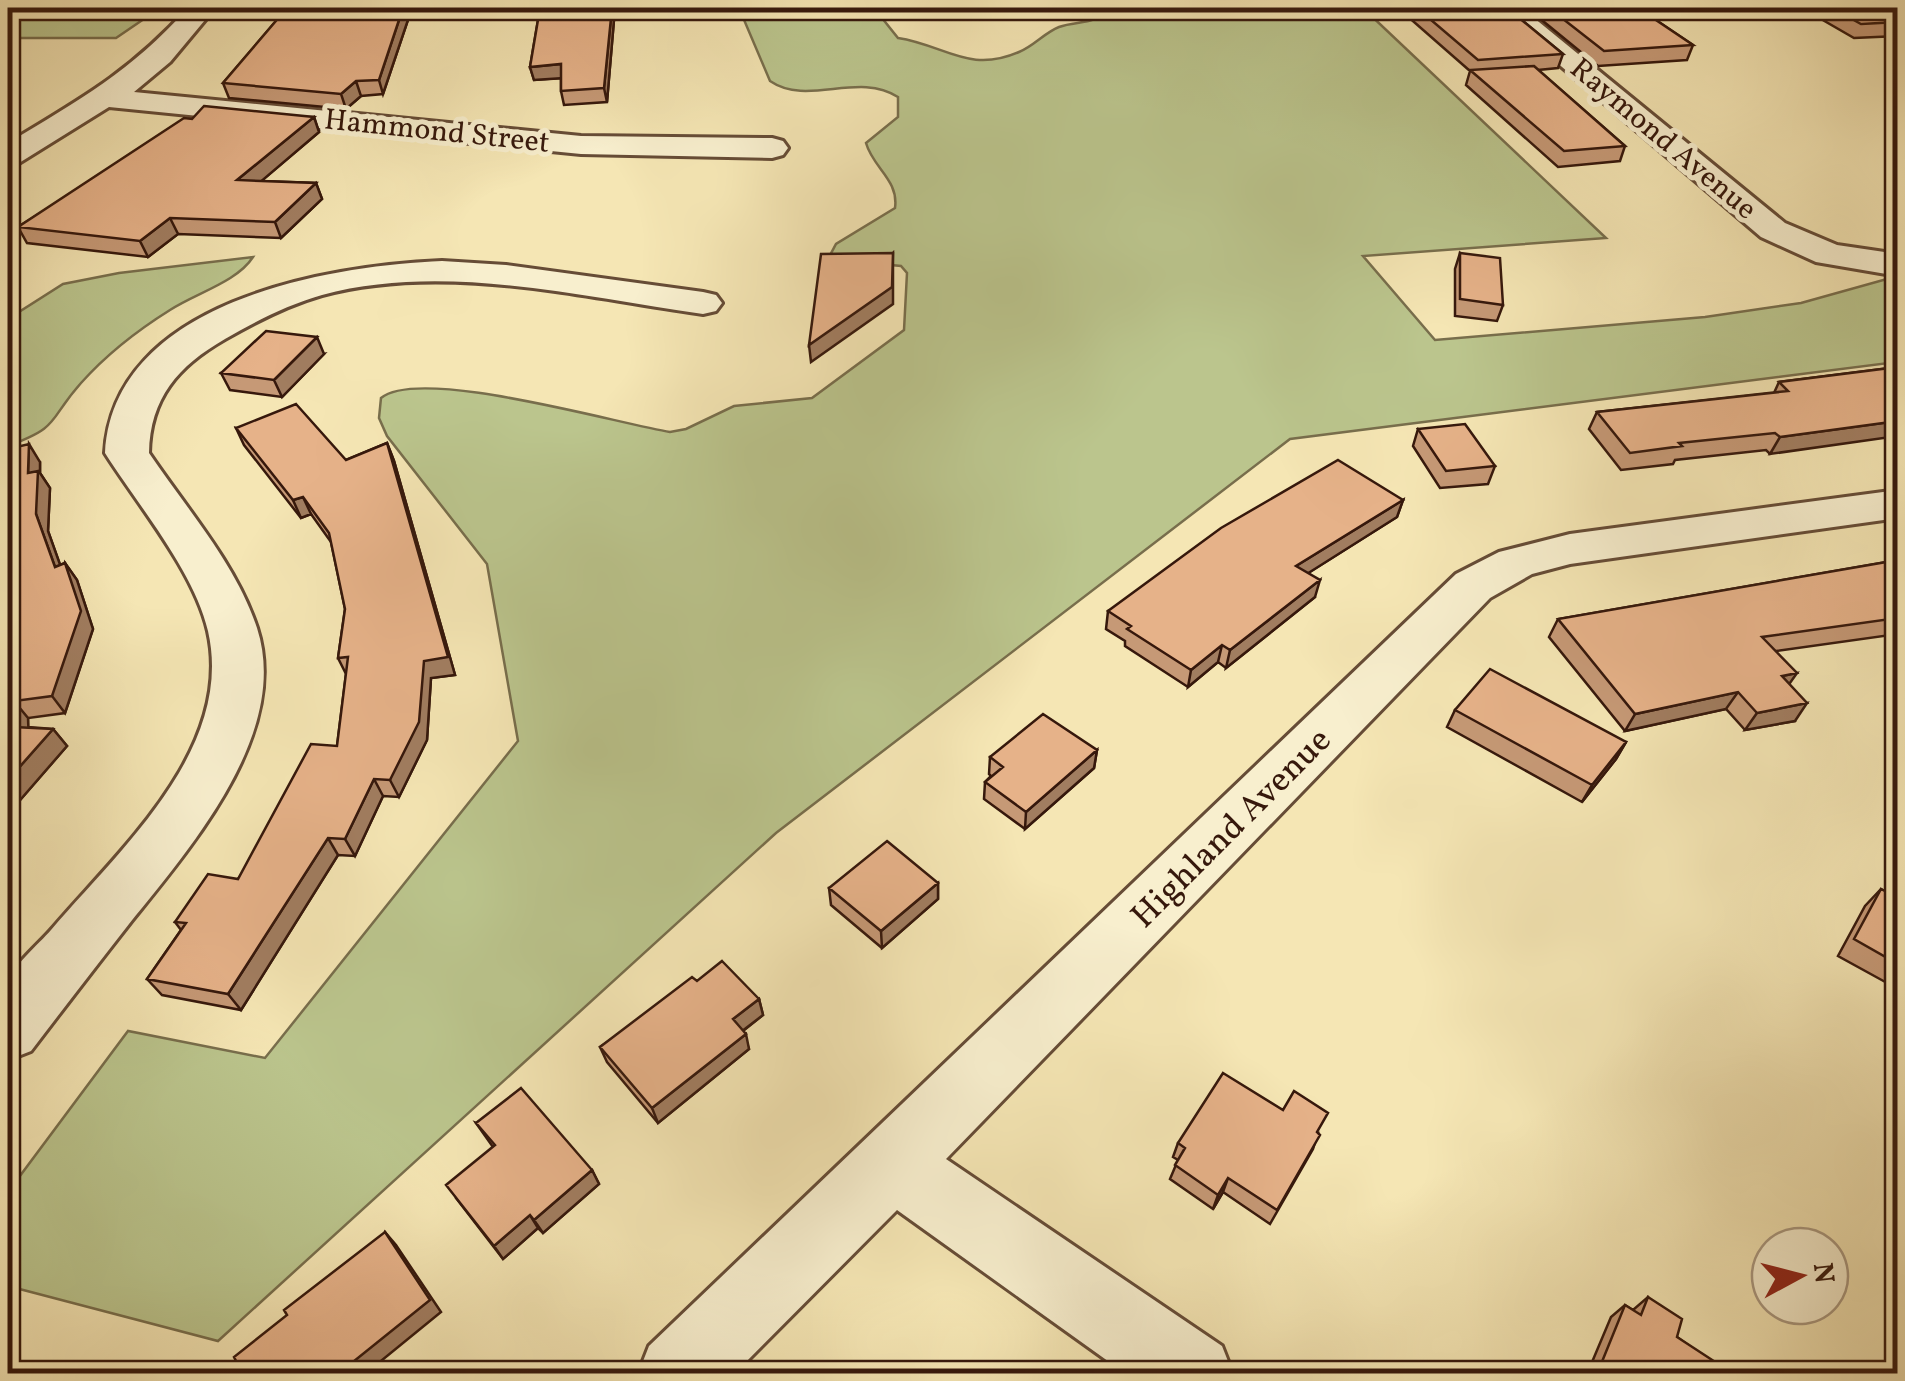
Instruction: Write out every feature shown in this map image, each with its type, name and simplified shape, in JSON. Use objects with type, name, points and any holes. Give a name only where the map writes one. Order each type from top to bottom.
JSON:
[{"type":"street","points":[[8,156],[144,70],[202,8]]},
{"type":"street","name":"Raymond Avenue","points":[[1506,8],[1773,230],[1830,254],[1898,265]]},
{"type":"street","name":"Hammond Street","points":[[104,98],[601,146],[772,148]]},
{"type":"street","points":[[8,1030],[176,823],[206,777],[229,724],[238,675],[234,633],[222,603],[127,452],[126,426],[135,400],[154,374],[197,338],[250,308],[283,295],[384,274],[480,271],[703,302]]},
{"type":"street","name":"Highland Avenue","points":[[677,1374],[1473,586],[1516,563],[1570,549],[1898,504]]},
{"type":"street","points":[[892,1164],[1194,1374]]},
{"type":"green space","points":[[8,8],[160,8],[116,38],[8,38]]},
{"type":"green space","points":[[739,8],[874,8],[898,38],[957,56],[986,60],[1019,52],[1054,30],[1092,20],[1107,8],[1363,8],[1606,238],[1363,256],[1435,340],[1705,317],[1801,303],[1897,277],[1897,362],[1290,439],[776,833],[218,1341],[8,1286],[8,1192],[128,1031],[265,1058],[518,741],[487,564],[387,436],[379,418],[381,398],[402,390],[475,392],[670,432],[686,429],[734,406],[812,398],[904,330],[907,273],[901,266],[828,259],[836,244],[895,208],[893,190],[866,143],[898,117],[898,97],[866,87],[800,91],[770,81]]},
{"type":"green space","points":[[253,257],[227,280],[180,304],[134,335],[91,373],[46,427],[8,446],[8,319],[63,284],[119,273]]},
{"type":"building","points":[[287,8],[403,8],[379,80],[356,81],[341,94],[223,83]]},
{"type":"building","points":[[540,8],[612,8],[604,88],[561,91],[561,64],[530,67]]},
{"type":"building","points":[[1417,8],[1507,8],[1563,54],[1478,60]]},
{"type":"building","points":[[1549,8],[1638,8],[1693,45],[1604,51]]},
{"type":"building","points":[[1832,8],[1898,8],[1898,22],[1861,24]]},
{"type":"building","points":[[1534,66],[1625,146],[1564,151],[1470,70]]},
{"type":"building","points":[[204,106],[314,117],[237,180],[316,183],[275,222],[170,218],[140,241],[18,227],[184,118],[192,119]]},
{"type":"building","points":[[893,253],[892,287],[809,345],[821,254]]},
{"type":"building","points":[[1460,253],[1500,258],[1503,305],[1460,299]]},
{"type":"building","points":[[266,331],[317,337],[274,380],[221,373]]},
{"type":"building","points":[[1898,367],[1898,421],[1780,437],[1775,433],[1679,443],[1682,446],[1630,453],[1597,412],[1788,391],[1779,382]]},
{"type":"building","points":[[296,404],[346,460],[387,443],[448,657],[424,661],[419,722],[390,780],[374,779],[345,839],[328,838],[228,994],[147,979],[186,923],[175,922],[208,874],[238,879],[311,744],[337,746],[348,657],[338,658],[345,609],[329,533],[303,497],[293,500],[236,428]]},
{"type":"building","points":[[1465,424],[1495,466],[1446,471],[1418,429]]},
{"type":"building","points":[[29,444],[28,473],[38,471],[36,514],[55,567],[65,563],[81,611],[52,696],[14,701],[15,727],[53,729],[8,780],[8,449]]},
{"type":"building","points":[[1338,460],[1403,500],[1296,566],[1320,580],[1230,650],[1222,645],[1191,670],[1127,629],[1131,626],[1108,611],[1221,528]]},
{"type":"building","points":[[1898,560],[1898,618],[1762,637],[1797,673],[1782,676],[1807,703],[1757,713],[1738,692],[1635,714],[1558,619]]},
{"type":"building","points":[[1490,669],[1626,742],[1592,785],[1455,710]]},
{"type":"building","points":[[1043,714],[1097,750],[1026,812],[985,782],[1003,767],[990,757]]},
{"type":"building","points":[[887,841],[938,883],[881,931],[829,888]]},
{"type":"building","points":[[1881,889],[1898,898],[1898,964],[1854,939]]},
{"type":"building","points":[[722,961],[759,999],[733,1019],[746,1034],[652,1108],[600,1047],[692,977],[697,981]]},
{"type":"building","points":[[1223,1073],[1283,1110],[1294,1091],[1328,1113],[1317,1132],[1320,1135],[1277,1210],[1228,1178],[1218,1195],[1175,1165],[1185,1148],[1178,1143]]},
{"type":"building","points":[[521,1088],[592,1170],[534,1220],[530,1215],[494,1246],[446,1185],[495,1145],[476,1123]]},
{"type":"building","points":[[385,1232],[430,1300],[338,1374],[243,1374],[234,1357],[287,1315],[284,1310]]},
{"type":"building","points":[[1648,1297],[1682,1319],[1677,1337],[1729,1371],[1728,1374],[1597,1374],[1625,1305],[1641,1315]]}]
